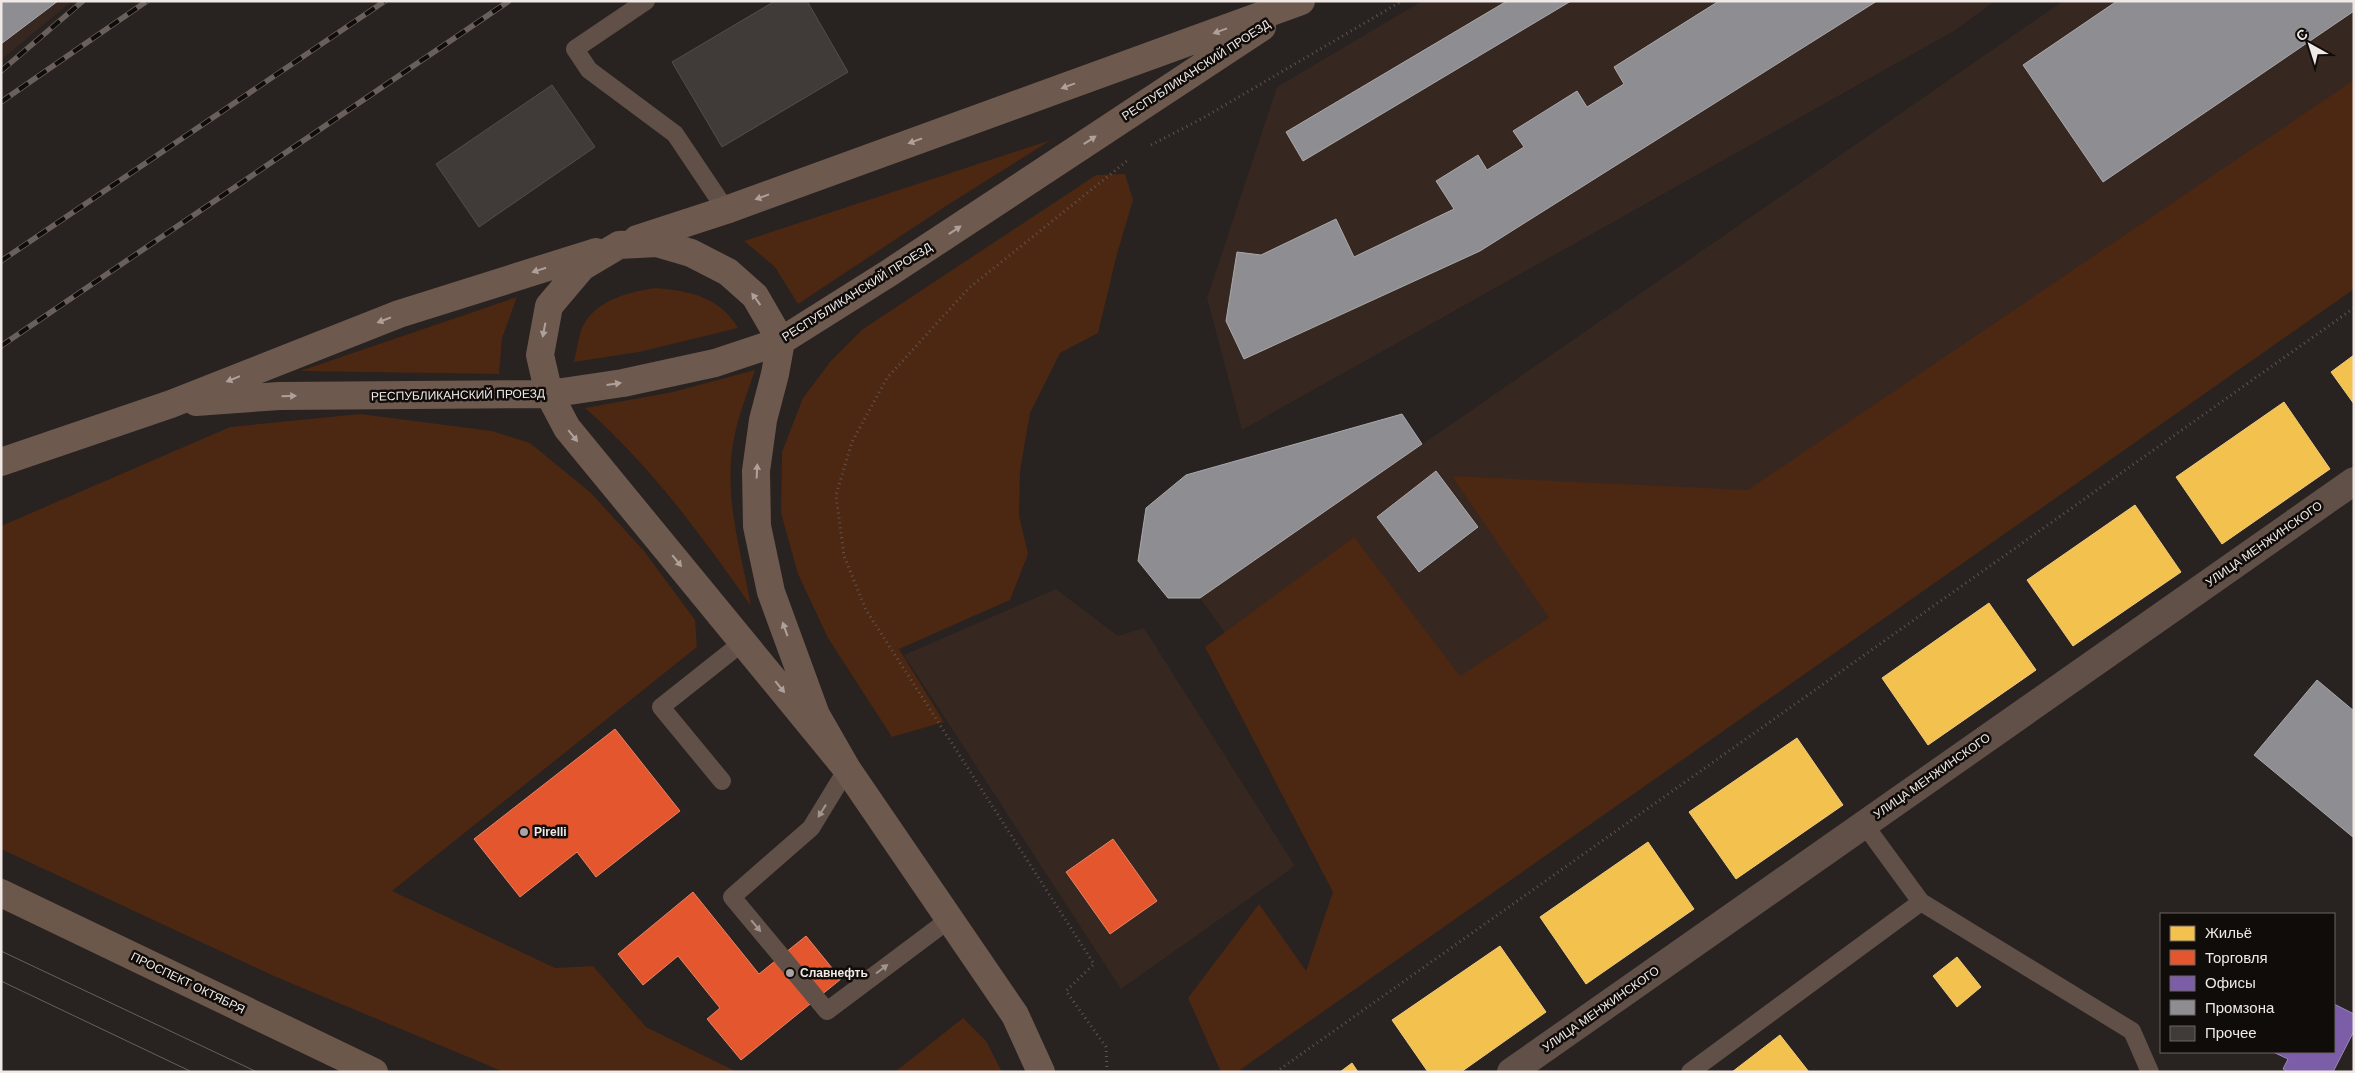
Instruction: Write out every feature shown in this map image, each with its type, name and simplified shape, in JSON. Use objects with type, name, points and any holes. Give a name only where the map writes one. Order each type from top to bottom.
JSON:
[{"type":"main road","name":"РЕСПУБЛИКАНСКИЙ ПРОЕЗД","points":[[1,462],[171,404],[399,314],[726,210],[1300,2]]},
{"type":"main road","name":"РЕСПУБЛИКАНСКИЙ ПРОЕЗД","points":[[171,404],[279,396],[549,394],[623,383],[715,363],[781,341],[881,278],[1300,2]]},
{"type":"main road","points":[[848,769],[567,428],[549,394],[540,355],[549,306],[582,267],[619,245],[656,243],[692,253],[728,272],[755,296],[781,341],[761,436],[756,471],[757,526],[771,592],[816,715],[848,769],[1016,1015],[1041,1072]]},
{"type":"main road","name":"ПРОСПЕКТ ОКТЯБРЯ","points":[[1,893],[374,1072]]},
{"type":"street","name":"УЛИЦА МЕНЖИНСКОГО","points":[[1511,1072],[2354,481]]},
{"type":"lane","points":[[646,1],[575,49],[589,70],[675,134],[726,210]]},
{"type":"lane","points":[[722,782],[661,707],[743,642]]},
{"type":"lane","points":[[848,769],[811,828],[732,898],[827,1011],[950,918]]},
{"type":"lane","points":[[1864,824],[1922,902],[2132,1031],[2150,1072]]},
{"type":"lane","points":[[1690,1072],[1922,902]]},
{"type":"path","points":[[1146,148],[1203,118],[1402,1]]},
{"type":"path","points":[[1107,1072],[1106,1047],[1066,991],[1094,964],[866,610],[844,556],[836,495],[852,442],[887,378],[969,288],[1130,158]]},
{"type":"path","points":[[1276,1072],[2354,308]]},
{"type":"shaded area","points":[[1,1],[72,1],[1,60]]},
{"type":"shaded area","points":[[1422,1],[1995,1],[1954,31],[1242,430],[1207,298],[1277,87]]},
{"type":"shaded area","points":[[2063,1],[2354,1],[2354,142],[1363,825],[1200,598]]},
{"type":"shaded area","points":[[2354,80],[2354,289],[1237,1072],[1221,1072],[1188,998],[1259,904],[1306,971],[1333,892],[1205,647],[1354,537],[1460,676],[1549,618],[1452,476],[1748,490]]},
{"type":"shaded area","points":[[1051,140],[946,206],[798,304],[775,267],[744,241]]},
{"type":"shaded area","points":[[1125,174],[1133,200],[1117,254],[1098,333],[1060,353],[1030,413],[1020,471],[1019,515],[1028,554],[1010,600],[899,649],[944,722],[892,737],[828,638],[798,574],[781,513],[782,452],[803,398],[830,362],[863,329],[1096,175]]},
{"type":"shaded area","points":[[655,288],[680,291],[713,302],[730,317],[738,328],[639,352],[574,362],[582,328],[597,308],[615,298]]},
{"type":"shaded area","points":[[517,297],[502,338],[499,374],[300,371]]},
{"type":"shaded area","points":[[755,370],[737,425],[731,464],[732,505],[751,606],[674,502],[632,453],[585,408],[673,392]]},
{"type":"shaded area","points":[[360,414],[492,431],[530,443],[590,492],[644,551],[695,620],[697,647],[392,891],[555,968],[593,966],[646,1027],[737,1072],[504,1072],[276,977],[1,849],[1,526],[230,427]]},
{"type":"shaded area","points":[[1056,589],[1118,636],[1144,628],[1295,866],[1121,989],[904,655]]},
{"type":"shaded area","points":[[963,1018],[986,1041],[1002,1072],[895,1072]]},
{"type":"building: Жильё","points":[[2354,355],[2354,404],[2331,372]]},
{"type":"building: Жильё","points":[[2284,402],[2330,469],[2222,544],[2176,477]]},
{"type":"building: Жильё","points":[[2135,505],[2181,572],[2073,646],[2027,580]]},
{"type":"building: Жильё","points":[[1989,603],[2036,670],[1928,745],[1882,678]]},
{"type":"building: Жильё","points":[[1797,738],[1843,805],[1736,879],[1689,812]]},
{"type":"building: Жильё","points":[[1648,842],[1694,909],[1586,984],[1540,917]]},
{"type":"building: Жильё","points":[[1500,946],[1546,1012],[1461,1072],[1428,1072],[1392,1020]]},
{"type":"building: Жильё","points":[[1957,957],[1981,987],[1957,1007],[1933,976]]},
{"type":"building: Жильё","points":[[1780,1035],[1809,1072],[1732,1072]]},
{"type":"building: Жильё","points":[[1352,1063],[1358,1072],[1340,1072]]},
{"type":"building: Торговля","points":[[615,729],[680,811],[596,877],[577,852],[520,897],[474,839]]},
{"type":"building: Торговля","points":[[1113,839],[1157,901],[1110,934],[1066,872]]},
{"type":"building: Торговля","points":[[693,892],[759,974],[806,936],[841,979],[741,1060],[707,1019],[720,1008],[678,956],[643,985],[618,954]]},
{"type":"building: Офисы","points":[[2335,1004],[2354,1014],[2354,1031],[2333,1072],[2288,1072],[2283,1069],[2288,1059],[2275,1053],[2335,1053]]},
{"type":"building: Промзона","points":[[1,1],[58,1],[1,44]]},
{"type":"building: Промзона","points":[[1507,1],[1571,1],[1303,161],[1286,132]]},
{"type":"building: Промзона","points":[[1719,1],[1877,1],[1480,251],[1244,359],[1226,321],[1237,252],[1261,255],[1336,219],[1354,257],[1454,209],[1436,181],[1478,155],[1487,170],[1524,147],[1513,131],[1577,91],[1587,107],[1624,84],[1614,67]]},
{"type":"building: Промзона","points":[[2117,1],[2354,1],[2354,11],[2103,182],[2023,65]]},
{"type":"building: Промзона","points":[[1402,414],[1422,444],[1200,598],[1168,598],[1138,561],[1146,508],[1186,475]]},
{"type":"building: Промзона","points":[[1436,471],[1478,527],[1419,572],[1377,517]]},
{"type":"building: Промзона","points":[[2317,680],[2354,711],[2354,838],[2254,755]]},
{"type":"building: Прочее","points":[[775,1],[807,1],[848,72],[722,147],[672,62]]},
{"type":"building: Прочее","points":[[552,85],[595,147],[479,227],[436,164]]},
{"type":"tram line","points":[[1,951],[257,1072]]},
{"type":"tram line","points":[[1,981],[192,1072]]},
{"type":"railway","points":[[1,71],[83,1]]},
{"type":"railway","points":[[1,102],[147,1]]},
{"type":"railway","points":[[1,261],[385,1]]},
{"type":"railway","points":[[1,346],[509,1]]},
{"type":"place","name":"Pirelli","points":[[524,832]]},
{"type":"place","name":"Славнефть","points":[[790,973]]}]
